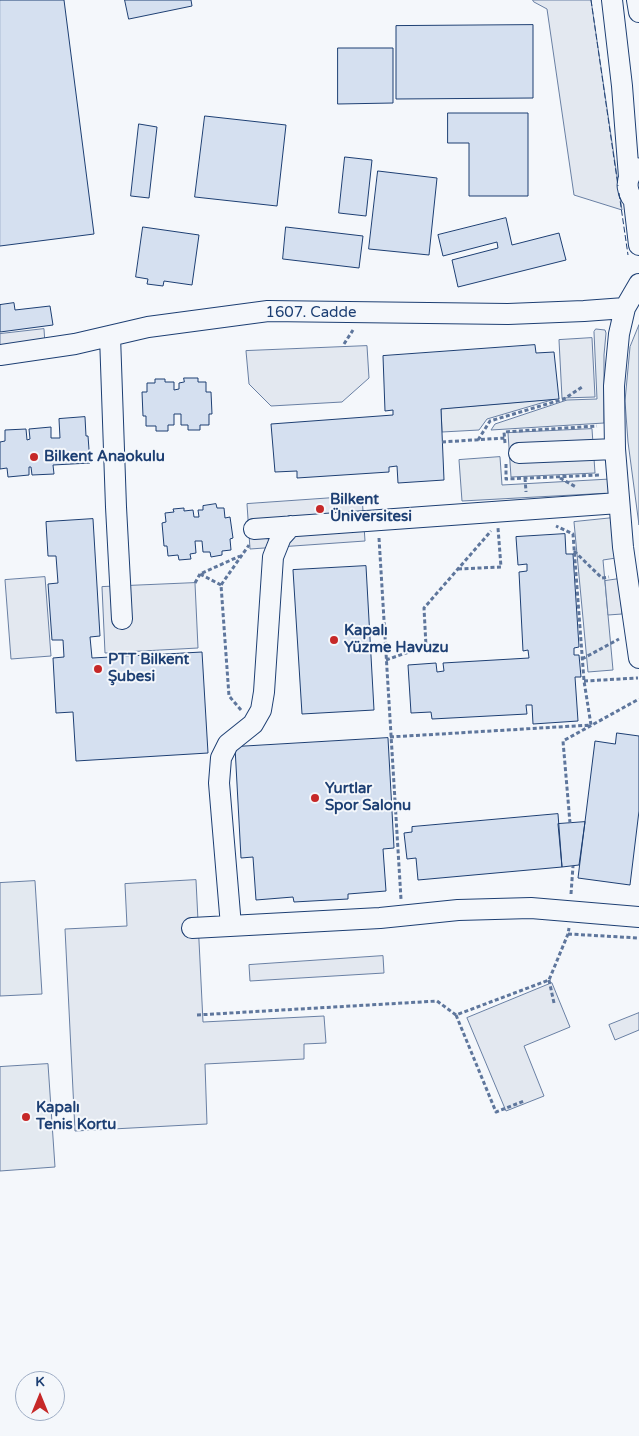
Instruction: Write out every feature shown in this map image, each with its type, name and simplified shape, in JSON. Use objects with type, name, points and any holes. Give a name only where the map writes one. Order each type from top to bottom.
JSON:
[{"type":"street","points":[[612,0],[634,171],[628,190],[630,196],[637,203],[639,245]]},
{"type":"street","points":[[637,0],[639,12]]},
{"type":"street","points":[[639,284],[625,308],[614,386],[615,449],[623,547],[639,658]]},
{"type":"street","name":"1607. Cadde","points":[[0,355],[75,344],[158,326],[268,312],[508,314],[584,312],[625,308]]},
{"type":"street","points":[[110,336],[122,619]]},
{"type":"street","points":[[519,453],[615,449]]},
{"type":"street","points":[[254,529],[620,504]]},
{"type":"street","points":[[231,926],[220,783],[221,758],[228,744],[253,724],[261,710],[264,692],[273,557],[281,537],[291,526]]},
{"type":"street","points":[[192,928],[402,916],[458,910],[531,908],[639,917]]},
{"type":"path","points":[[478,440],[490,421],[564,399],[582,387]]},
{"type":"path","points":[[442,442],[505,438]]},
{"type":"path","points":[[554,508],[556,527],[573,534],[584,681],[591,725]]},
{"type":"path","points":[[378,520],[402,916]]},
{"type":"path","points":[[386,660],[426,646],[424,608],[498,523],[501,567],[458,569]]},
{"type":"path","points":[[253,724],[229,696],[221,585],[249,544],[254,529]]},
{"type":"path","points":[[574,551],[602,578],[627,574]]},
{"type":"path","points":[[194,583],[200,574],[241,556]]},
{"type":"path","points":[[200,574],[221,585]]},
{"type":"path","points":[[582,659],[635,630]]},
{"type":"path","points":[[584,681],[639,678]]},
{"type":"path","points":[[570,823],[563,741],[639,699]]},
{"type":"path","points":[[390,737],[591,725]]},
{"type":"path","points":[[554,1003],[549,980],[568,934],[573,866]]},
{"type":"path","points":[[568,934],[639,938]]},
{"type":"path","points":[[456,1015],[549,980]]},
{"type":"path","points":[[197,1015],[437,1001],[456,1015],[496,1112],[524,1101]]},
{"type":"shaded area","points":[[533,0],[591,0],[622,210],[574,195],[547,9]]},
{"type":"shaded area","points":[[639,325],[639,525],[628,442],[625,401],[630,347]]},
{"type":"shaded area","points":[[44,329],[45,344],[0,348],[0,334]]},
{"type":"shaded area","points":[[596,329],[605,330],[606,333],[604,355],[604,423],[491,430],[495,424],[567,400],[597,399],[594,332]]},
{"type":"shaded area","points":[[592,338],[595,397],[562,398],[559,340]]},
{"type":"shaded area","points":[[367,346],[369,378],[342,402],[271,406],[249,384],[246,351]]},
{"type":"shaded area","points":[[555,399],[487,419],[479,430],[442,432],[441,409]]},
{"type":"shaded area","points":[[592,429],[595,473],[511,477],[508,433]]},
{"type":"shaded area","points":[[500,457],[502,485],[610,479],[610,493],[462,501],[459,460]]},
{"type":"shaded area","points":[[362,496],[365,541],[250,549],[247,504]]},
{"type":"shaded area","points":[[613,518],[616,558],[603,560],[613,670],[588,672],[574,522]]},
{"type":"shaded area","points":[[45,577],[51,656],[11,659],[5,580]]},
{"type":"shaded area","points":[[619,579],[622,614],[608,615],[605,581]]},
{"type":"shaded area","points":[[195,583],[198,648],[105,653],[102,587]]},
{"type":"shaded area","points":[[196,880],[203,1022],[324,1016],[326,1043],[304,1044],[304,1059],[205,1064],[207,1124],[75,1131],[65,929],[127,926],[125,884]]},
{"type":"shaded area","points":[[35,881],[42,994],[0,996],[0,883]]},
{"type":"shaded area","points":[[383,956],[384,973],[250,981],[249,965]]},
{"type":"shaded area","points":[[552,983],[570,1027],[524,1046],[544,1096],[506,1111],[467,1018]]},
{"type":"shaded area","points":[[639,1013],[639,1030],[615,1040],[609,1025]]},
{"type":"shaded area","name":"Kapalı Tenis Kortu","points":[[48,1064],[55,1167],[0,1171],[0,1067]]},
{"type":"building","points":[[0,0],[64,0],[94,234],[0,246]]},
{"type":"building","points":[[125,0],[191,0],[192,6],[129,19]]},
{"type":"building","points":[[533,25],[533,98],[396,99],[396,26]]},
{"type":"building","points":[[338,48],[393,48],[393,103],[338,104]]},
{"type":"building","points":[[448,113],[528,113],[528,196],[469,196],[469,143],[448,143]]},
{"type":"building","points":[[205,116],[286,125],[277,206],[195,197]]},
{"type":"building","points":[[139,124],[157,127],[149,198],[131,196]]},
{"type":"building","points":[[345,157],[372,160],[366,216],[339,213]]},
{"type":"building","points":[[378,171],[437,178],[429,255],[369,249]]},
{"type":"building","points":[[506,218],[512,245],[559,233],[566,260],[458,287],[452,260],[498,248],[497,242],[443,256],[438,235]]},
{"type":"building","points":[[143,227],[199,235],[192,285],[164,281],[163,286],[147,284],[148,279],[136,277]]},
{"type":"building","points":[[286,227],[363,236],[359,268],[283,259]]},
{"type":"building","points":[[14,303],[15,310],[50,306],[53,325],[0,332],[0,305]]},
{"type":"building","points":[[535,345],[536,353],[554,352],[559,399],[441,409],[444,480],[398,483],[397,466],[389,467],[389,472],[297,478],[297,471],[275,472],[271,424],[393,415],[393,410],[385,411],[383,356]]},
{"type":"building","points":[[184,378],[198,378],[198,382],[206,382],[206,392],[211,392],[212,414],[209,414],[209,425],[200,425],[200,430],[188,430],[188,425],[181,425],[181,414],[174,414],[174,425],[168,425],[168,431],[156,431],[156,426],[146,426],[146,416],[143,416],[142,392],[147,392],[147,383],[155,383],[155,379],[165,379],[165,382],[174,382],[174,390],[179,389],[179,383],[184,382]]},
{"type":"building","points":[[85,417],[90,463],[53,465],[54,474],[32,475],[31,467],[29,467],[29,475],[8,477],[7,468],[0,469],[0,442],[5,441],[5,430],[26,429],[27,440],[30,439],[29,429],[51,427],[51,438],[60,438],[59,419]]},
{"type":"building","points":[[216,504],[217,508],[224,508],[225,518],[230,517],[233,538],[230,539],[231,550],[222,551],[222,555],[211,557],[210,552],[203,552],[202,541],[195,541],[196,553],[190,554],[191,559],[179,560],[178,555],[168,556],[167,546],[164,546],[162,523],[166,522],[165,513],[174,512],[173,509],[184,508],[184,511],[193,510],[194,517],[199,517],[198,510],[203,510],[203,506]]},
{"type":"building","points":[[93,519],[100,636],[90,637],[92,658],[202,652],[208,753],[76,761],[73,712],[56,713],[53,658],[64,657],[63,640],[52,640],[48,584],[58,583],[56,556],[48,556],[46,522]]},
{"type":"building","points":[[565,534],[566,554],[573,554],[579,647],[574,648],[574,655],[579,655],[581,677],[575,677],[578,721],[533,724],[532,705],[526,705],[527,714],[432,719],[431,712],[411,713],[408,665],[436,663],[437,672],[444,671],[443,663],[529,658],[528,650],[523,651],[519,572],[527,571],[527,564],[518,565],[516,537]]},
{"type":"building","name":"Kapalı Yüzme Havuzu","points":[[366,566],[374,710],[302,714],[293,570]]},
{"type":"building","points":[[617,733],[639,736],[639,811],[630,885],[578,878],[595,741],[615,744]]},
{"type":"building","name":"Yurtlar Spor Salonu","points":[[388,738],[394,848],[383,849],[386,891],[348,894],[348,899],[294,902],[293,897],[256,900],[253,857],[241,858],[235,747]]},
{"type":"building","points":[[558,814],[562,867],[418,880],[416,858],[407,859],[404,833],[412,832],[412,827]]},
{"type":"building","points":[[585,822],[579,865],[562,867],[558,824]]},
{"type":"fence","points":[[591,0],[618,186]]},
{"type":"fence","points":[[619,193],[628,255]]},
{"type":"place","name":"Bilkent Anaokulu","points":[[34,457]]},
{"type":"place","name":"Bilkent Üniversitesi","points":[[320,509]]},
{"type":"place","name":"Kapalı Yüzme Havuzu","points":[[334,640]]},
{"type":"place","name":"PTT Bilkent Şubesi","points":[[98,669]]},
{"type":"place","name":"Yurtlar Spor Salonu","points":[[315,798]]},
{"type":"place","name":"Kapalı Tenis Kortu","points":[[26,1117]]}]
